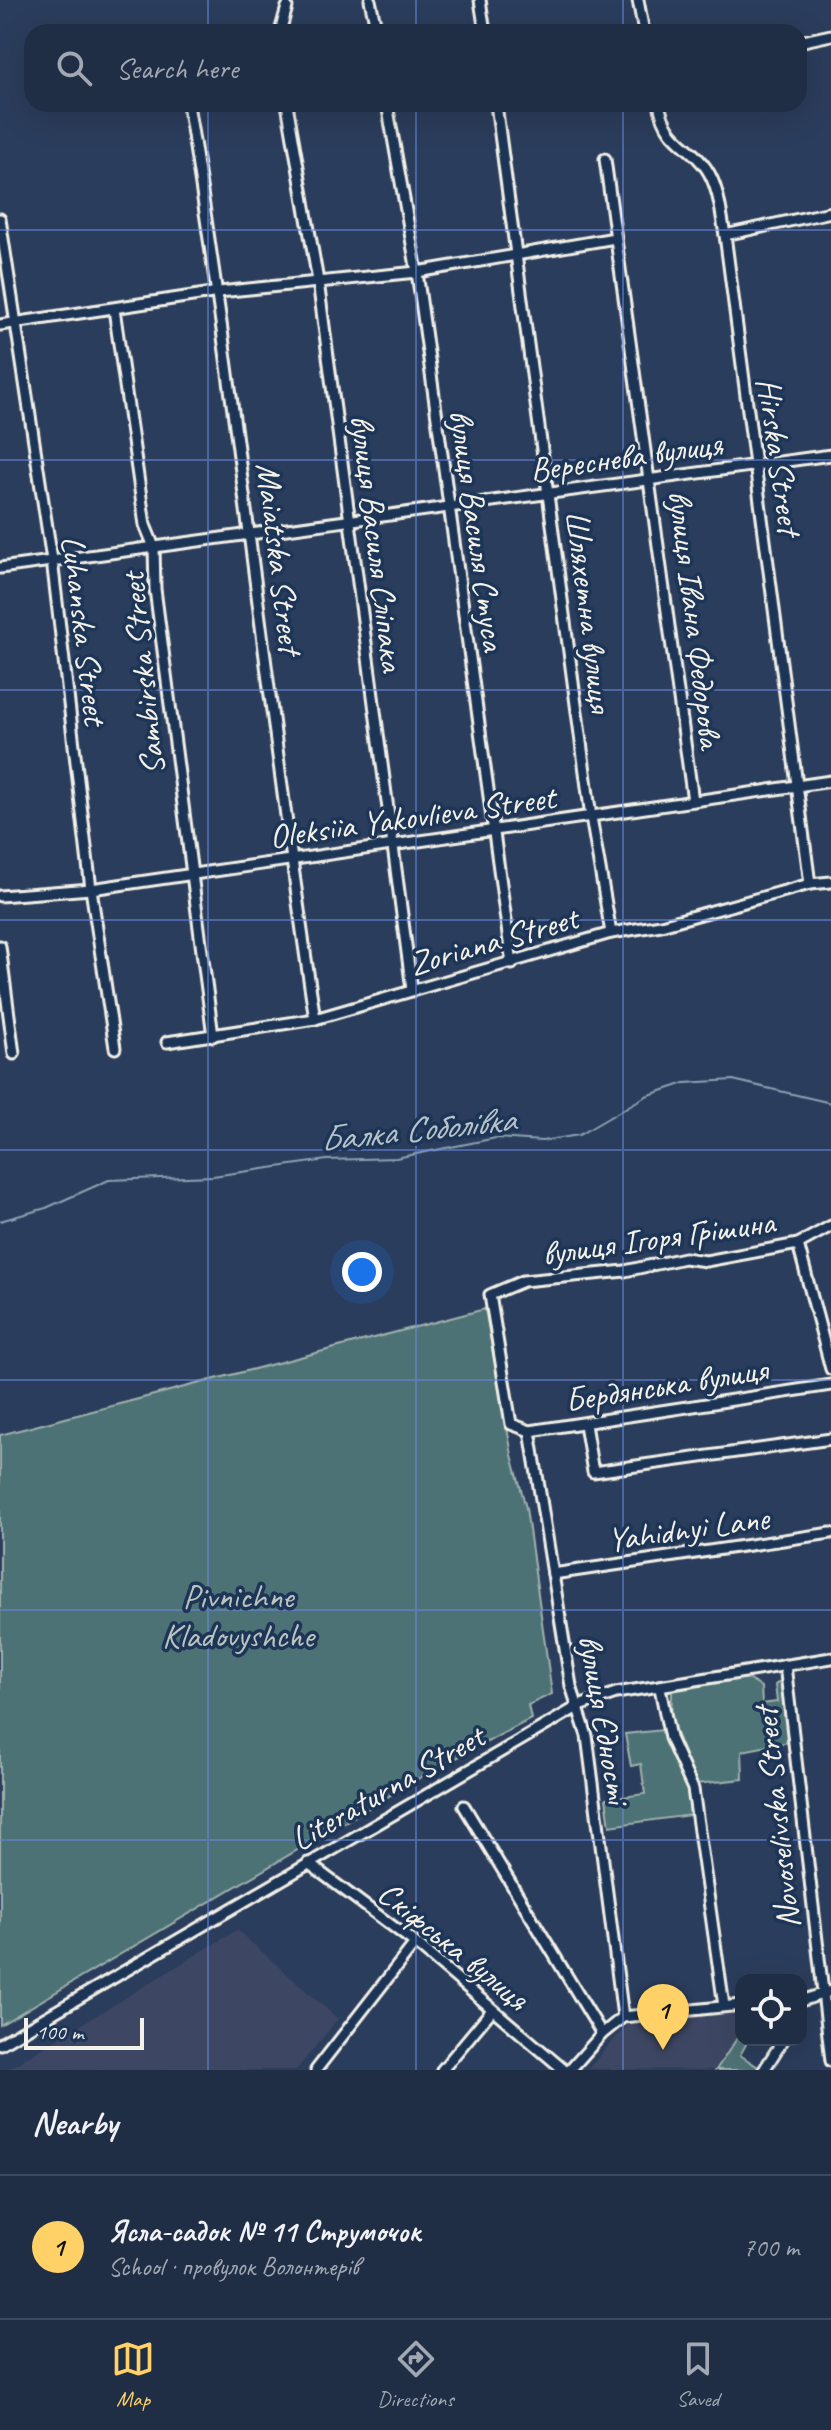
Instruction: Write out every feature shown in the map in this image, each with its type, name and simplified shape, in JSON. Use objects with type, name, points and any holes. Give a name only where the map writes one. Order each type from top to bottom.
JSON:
[{"type":"street","points":[[370,0],[375,24]]},
{"type":"street","points":[[480,0],[484,24]]},
{"type":"street","points":[[638,0],[642,24]]},
{"type":"street","points":[[282,24],[287,7]]},
{"type":"street","points":[[807,40],[831,35]]},
{"type":"street","name":"Maiatska Street","points":[[189,112],[219,292],[291,859],[315,1019]]},
{"type":"street","name":"вулиця Василя Сліпака","points":[[288,112],[318,281],[390,845],[412,990]]},
{"type":"street","name":"вулиця Василя Стуса","points":[[388,112],[417,272],[491,831],[512,964]]},
{"type":"street","name":"Шляхетна вулиця","points":[[497,112],[591,817],[611,933]]},
{"type":"street","name":"Hirska Street","points":[[661,112],[665,125],[681,146],[705,165],[714,181],[725,235],[810,884]]},
{"type":"street","name":"вулиця Івана Федорова","points":[[605,159],[615,238],[627,297],[693,801]]},
{"type":"street","points":[[725,235],[831,212]]},
{"type":"street","name":"Luhanska Street","points":[[0,219],[52,560],[91,889],[115,1048]]},
{"type":"street","points":[[0,325],[219,292],[417,272],[615,238]]},
{"type":"street","name":"Sambirska Street","points":[[114,309],[145,525],[154,547],[155,589],[213,1036]]},
{"type":"street","name":"Вереснева вулиця","points":[[0,568],[831,455]]},
{"type":"street","name":"Oleksiia Yakovlieva Street","points":[[0,896],[91,889],[831,781]]},
{"type":"street","name":"Zoriana Street","points":[[167,1042],[315,1019],[611,933],[661,925],[810,884],[831,882]]},
{"type":"street","points":[[0,946],[14,1054]]},
{"type":"street","name":"вулиця Ігоря Грішина","points":[[511,1424],[490,1295],[523,1281],[625,1271],[684,1258],[706,1261],[798,1244],[831,1226]]},
{"type":"street","points":[[798,1244],[831,1367]]},
{"type":"street","name":"Бердянська вулиця","points":[[511,1424],[530,1431],[831,1385]]},
{"type":"street","points":[[585,1424],[593,1472],[831,1439]]},
{"type":"street","name":"вулиця Єдності","points":[[530,1431],[571,1686],[587,1736],[623,2017]]},
{"type":"street","name":"Yahidnyi Lane","points":[[553,1574],[831,1533]]},
{"type":"street","name":"Literaturna Street","points":[[0,2044],[579,1706],[616,1693],[831,1658]]},
{"type":"street","name":"Novoselivska Street","points":[[785,1665],[826,1992],[831,2061]]},
{"type":"street","points":[[660,1688],[670,1738],[693,1789],[724,2006]]},
{"type":"street","points":[[464,1806],[602,2034]]},
{"type":"street","name":"Скіфська вулиця","points":[[308,1863],[415,1943],[567,2070]]},
{"type":"street","points":[[316,2070],[415,1943]]},
{"type":"street","points":[[807,2000],[826,1992]]},
{"type":"street","points":[[567,2070],[623,2017],[735,2005]]},
{"type":"street","points":[[442,2070],[492,2010]]},
{"type":"street","points":[[764,2070],[779,2046]]},
{"type":"shaded area","points":[[237,1930],[338,2019],[296,2070],[6,2070]]},
{"type":"shaded area","points":[[734,2012],[735,2042],[716,2070],[588,2069],[631,2021]]},
{"type":"green space","name":"Pivnichne Kladovyshche","points":[[485,1309],[512,1455],[526,1508],[552,1694],[528,1705],[531,1719],[435,1769],[0,2025],[0,1435]]},
{"type":"green space","points":[[746,1678],[761,1687],[762,1704],[777,1702],[775,1685],[782,1680],[789,1742],[742,1751],[743,1779],[696,1784],[671,1720],[672,1691]]},
{"type":"green space","points":[[663,1730],[689,1789],[691,1815],[610,1826],[606,1799],[645,1794],[641,1764],[631,1766],[625,1734]]},
{"type":"green space","points":[[735,2042],[735,2046],[745,2046],[740,2055],[758,2067],[757,2070],[716,2070]]},
{"type":"waterway","name":"Балка Соболівка","points":[[0,1221],[46,1208],[109,1180],[213,1176],[327,1160],[396,1158],[496,1138],[542,1141],[579,1135],[646,1096],[685,1083],[733,1080],[831,1103]]},
{"type":"place","name":"Ясла-садок № 11 Струмочок","points":[[663,2050]]}]
